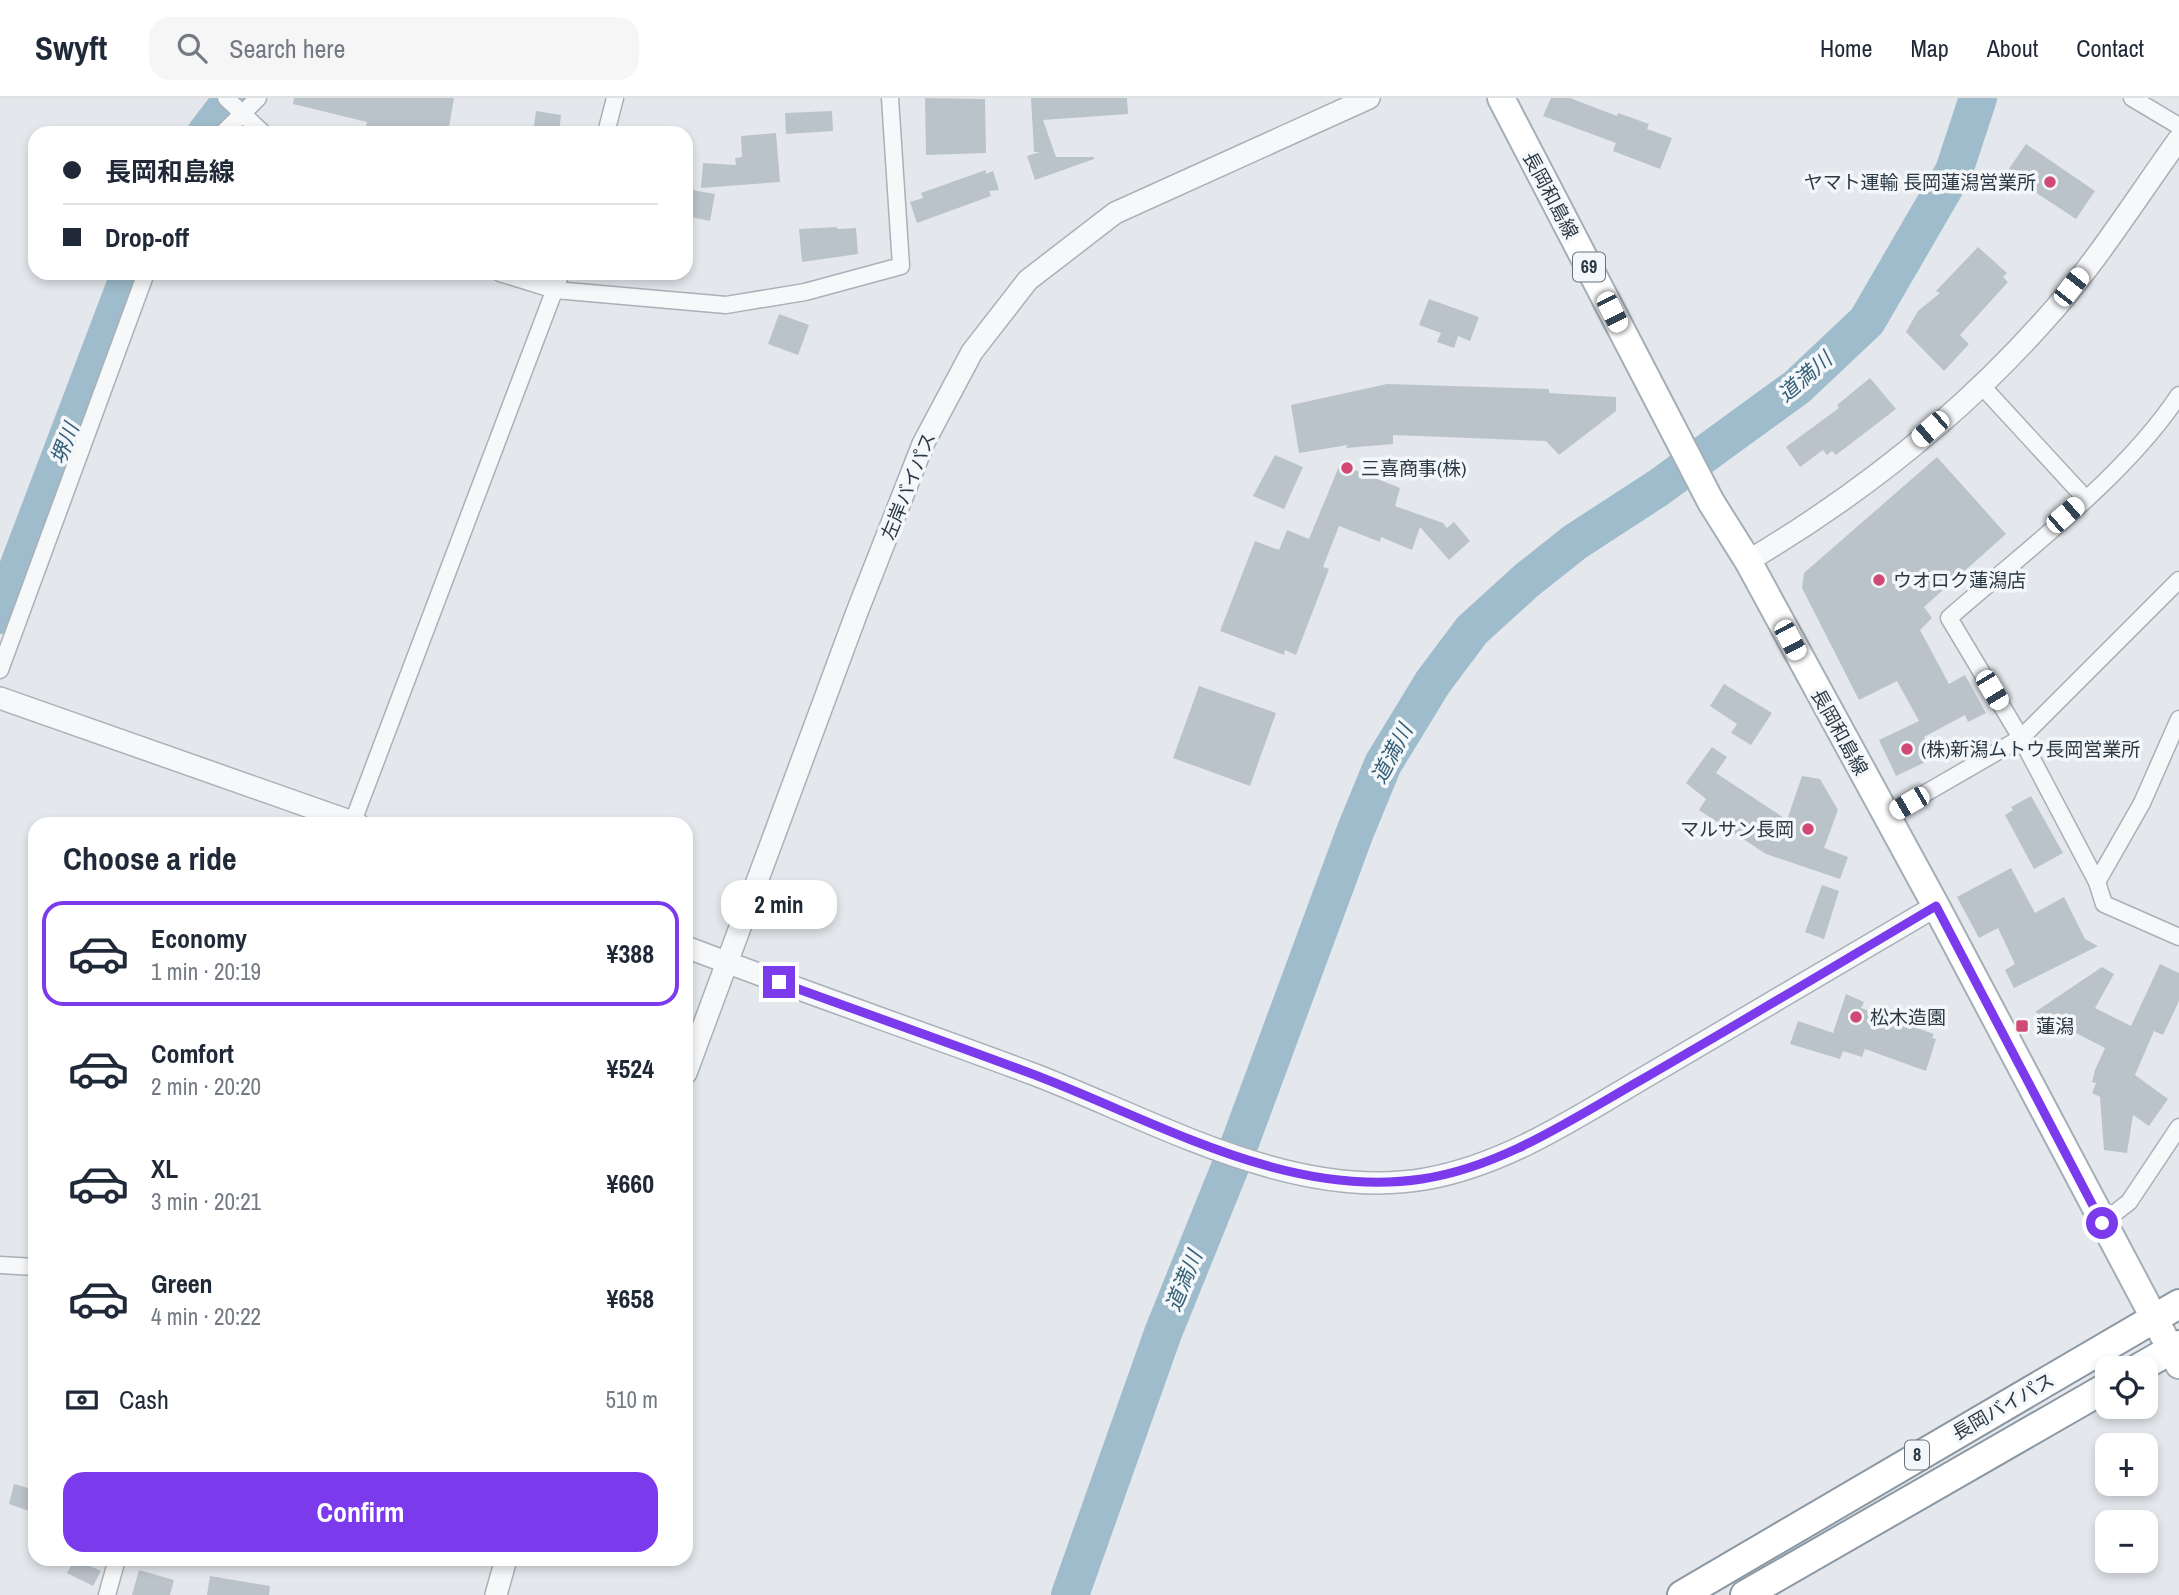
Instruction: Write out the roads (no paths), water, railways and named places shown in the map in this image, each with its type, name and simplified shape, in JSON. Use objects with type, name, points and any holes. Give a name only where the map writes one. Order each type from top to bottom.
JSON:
[{"type":"highway","name":"長岡バイパス","points":[[1682,1595],[2179,1304]]},
{"type":"highway","points":[[2158,1360],[2176,1353]]},
{"type":"highway","name":"長岡バイパス","points":[[1748,1594],[2095,1394]]},
{"type":"main road","name":"長岡和島線","points":[[1500,98],[1711,502],[1748,561],[1936,906],[2153,1320],[2176,1353]]},
{"type":"street","points":[[226,98],[256,126]]},
{"type":"street","points":[[231,126],[258,98]]},
{"type":"street","points":[[608,126],[615,98]]},
{"type":"street","points":[[523,280],[555,290],[726,305],[805,292],[901,266],[890,98]]},
{"type":"street","name":"左岸バイパス","points":[[693,1054],[923,444],[972,352],[1006,305],[1028,281],[1059,254],[1115,213],[1369,98]]},
{"type":"street","points":[[2132,98],[2179,126]]},
{"type":"street","points":[[1748,561],[1817,520],[1981,385],[2044,321],[2098,253],[2179,139]]},
{"type":"street","points":[[0,670],[143,280]]},
{"type":"street","points":[[357,817],[559,280]]},
{"type":"street","points":[[1981,385],[2085,498]]},
{"type":"street","points":[[2179,395],[2157,429],[2085,498],[1949,618],[2021,738],[2097,882],[2104,904],[2179,937]]},
{"type":"street","points":[[1886,816],[2021,738],[2179,580]]},
{"type":"street","points":[[0,698],[334,817]]},
{"type":"street","points":[[2097,882],[2142,803],[2179,719]]},
{"type":"street","points":[[693,950],[1037,1076],[1260,1163],[1346,1182],[1386,1182],[1424,1179],[1500,1157],[1684,1055],[1936,906]]},
{"type":"street","points":[[2102,1223],[2129,1202],[2179,1127]]},
{"type":"street","points":[[0,1265],[28,1267]]},
{"type":"street","points":[[107,1595],[115,1566]]},
{"type":"street","points":[[496,1595],[504,1566]]},
{"type":"waterway","name":"堺川","points":[[211,126],[233,98]]},
{"type":"waterway","name":"道満川","points":[[1070,1595],[1163,1333],[1241,1140],[1355,832],[1383,764],[1433,682],[1472,630],[1527,580],[1575,542],[1658,488],[1797,387],[1867,321],[1954,171],[1978,98]]},
{"type":"waterway","name":"堺川","points":[[0,615],[127,280]]},
{"type":"place","name":"ヤマト運輸 長岡蓮潟営業所","points":[[2050,182]]},
{"type":"place","name":"三喜商事(株)","points":[[1347,468]]},
{"type":"place","name":"ウオロク蓮潟店","points":[[1879,580]]},
{"type":"place","name":"(株)新潟ムトウ長岡営業所","points":[[1907,749]]},
{"type":"place","name":"マルサン長岡","points":[[1808,829]]},
{"type":"place","name":"松木造園","points":[[1856,1017]]},
{"type":"place","name":"蓮潟","points":[[2022,1026]]}]
